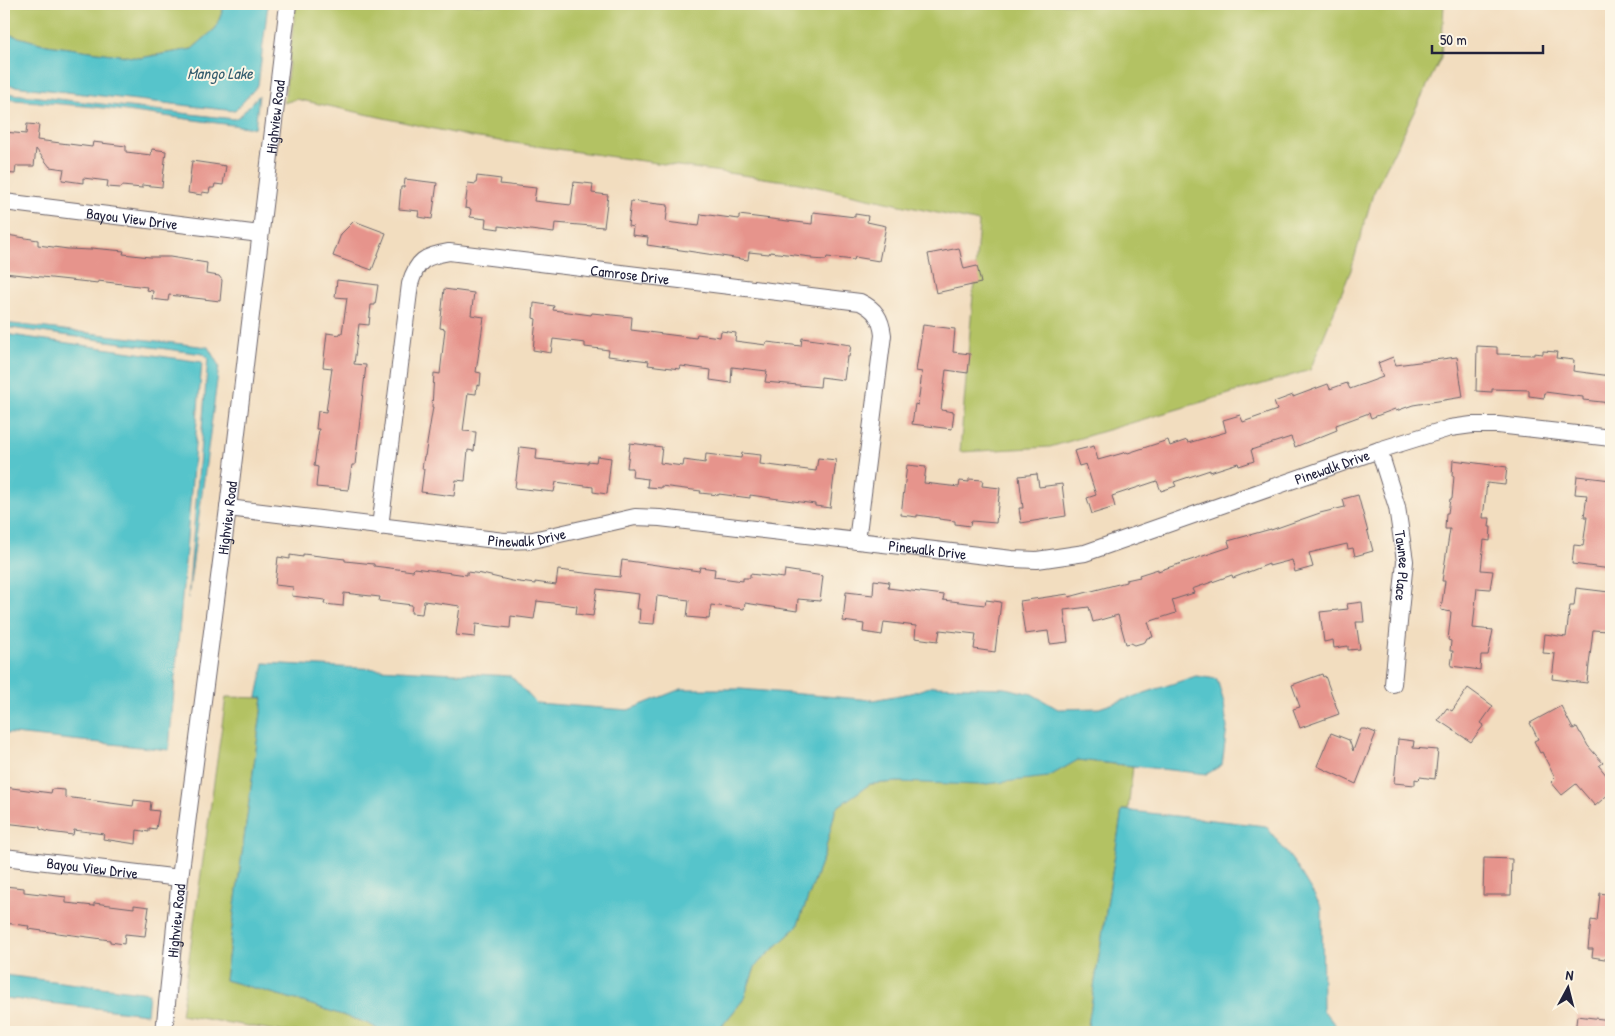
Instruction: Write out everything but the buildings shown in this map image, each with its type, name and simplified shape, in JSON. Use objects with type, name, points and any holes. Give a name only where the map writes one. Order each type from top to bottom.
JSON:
[{"type":"street","name":"Highview Road","points":[[164,1032],[180,878],[228,508],[288,4]]},
{"type":"street","name":"Bayou View Drive","points":[[4,202],[260,234]]},
{"type":"street","name":"Camrose Drive","points":[[380,527],[410,284],[414,270],[421,261],[434,254],[449,252],[860,302],[870,306],[882,323],[883,334],[857,541]]},
{"type":"street","name":"Pinewalk Drive","points":[[228,508],[504,541],[532,540],[635,517],[660,518],[1012,559],[1038,560],[1085,553],[1379,450],[1450,428],[1472,425],[1498,425],[1611,438]]},
{"type":"street","name":"Tawnee Place","points":[[1379,450],[1397,507],[1406,561],[1393,684]]},
{"type":"street","name":"Bayou View Drive","points":[[4,857],[180,878]]},
{"type":"green space","points":[[4,4],[225,4],[216,28],[192,49],[139,58],[47,45],[4,33]]},
{"type":"green space","points":[[296,4],[1444,4],[1441,58],[1373,194],[1351,270],[1310,370],[1050,447],[960,452],[979,222],[799,183],[472,137],[296,99],[284,103]]},
{"type":"green space","points":[[226,697],[263,698],[225,980],[300,1001],[369,1024],[382,1032],[285,1032],[181,1015]]},
{"type":"green space","points":[[1078,760],[1133,766],[1128,810],[1122,810],[1087,1032],[717,1032],[743,1000],[756,965],[797,927],[824,855],[836,808],[869,784],[1047,777]]},
{"type":"water","name":"Mango Lake","points":[[225,4],[268,4],[258,85],[235,111],[4,85],[4,33],[47,45],[140,58],[192,49],[216,28]]},
{"type":"water","points":[[4,93],[234,119],[240,116],[259,95],[255,128],[96,107],[4,99]]},
{"type":"water","points":[[4,323],[208,347],[219,366],[188,598],[208,358],[203,354],[4,327]]},
{"type":"water","points":[[4,334],[202,362],[169,750],[4,733]]},
{"type":"water","points":[[264,663],[511,676],[536,703],[628,710],[681,689],[740,689],[873,700],[911,693],[933,686],[1005,688],[1032,694],[1058,709],[1099,708],[1196,676],[1217,679],[1224,703],[1227,728],[1222,765],[1207,774],[1078,760],[1048,777],[978,785],[898,782],[870,784],[836,808],[824,855],[797,927],[756,965],[743,1000],[717,1032],[382,1032],[369,1024],[300,1001],[225,980],[263,698],[257,697]]},
{"type":"water","points":[[1122,810],[1266,826],[1296,865],[1322,908],[1323,1010],[1341,1032],[1087,1032]]},
{"type":"water","points":[[4,975],[149,993],[147,1014],[4,998]]}]
